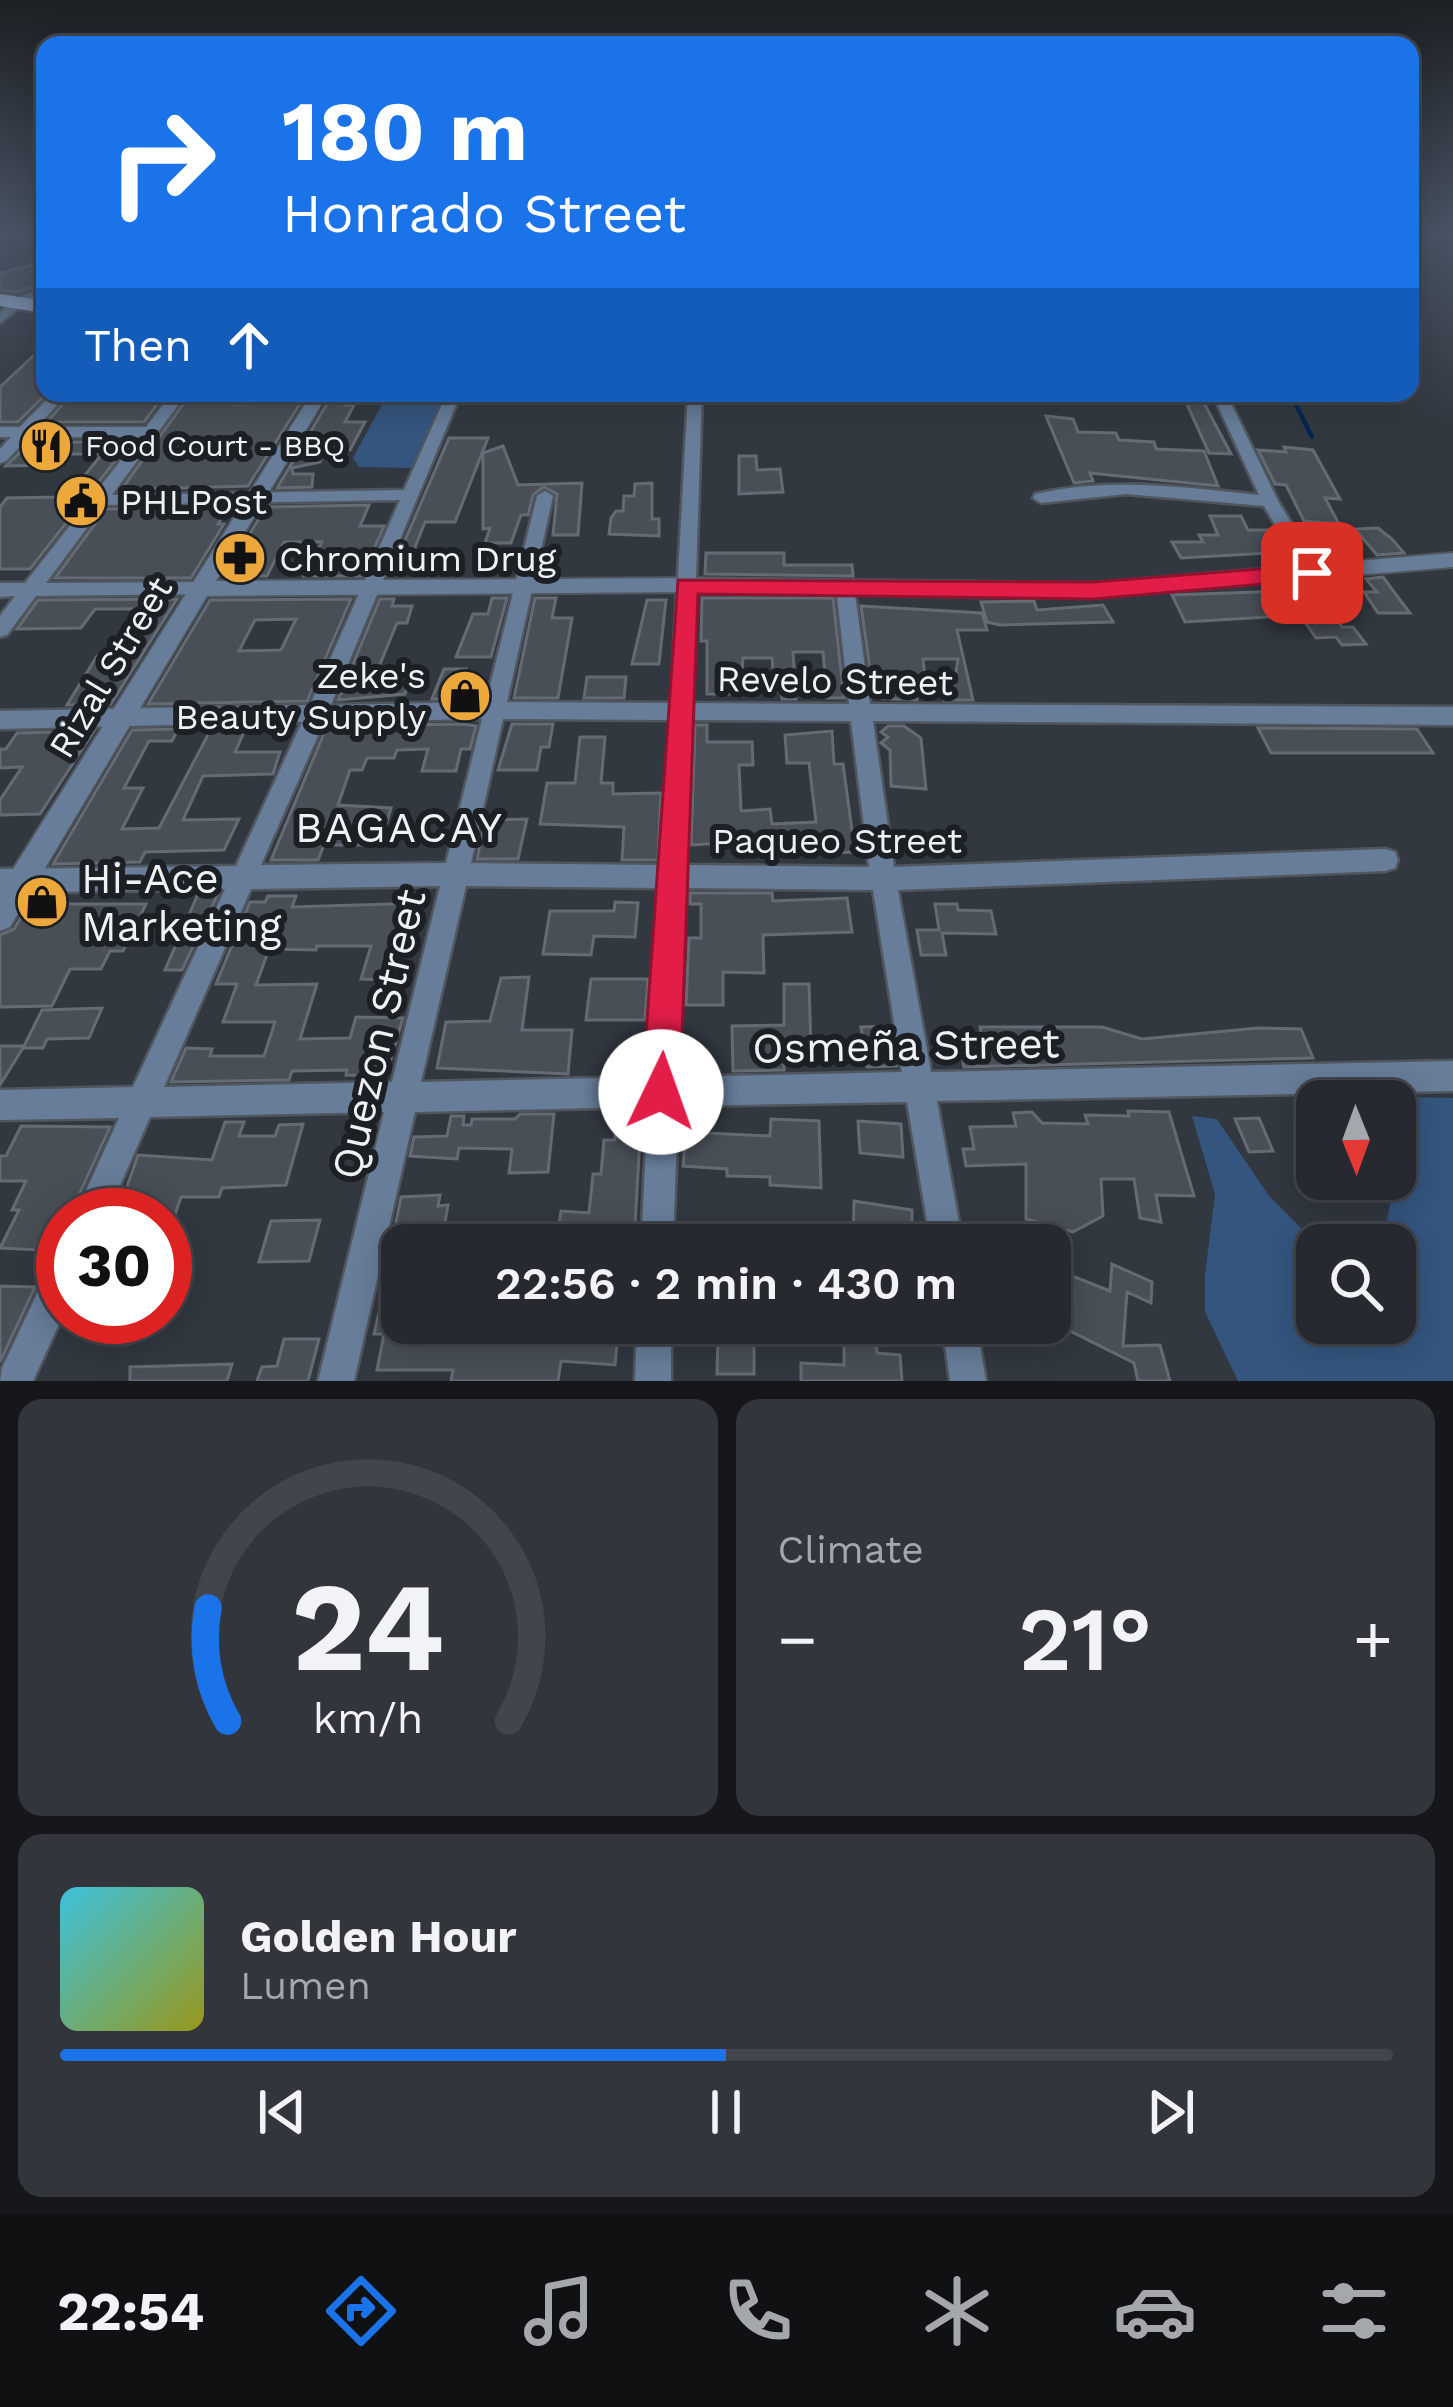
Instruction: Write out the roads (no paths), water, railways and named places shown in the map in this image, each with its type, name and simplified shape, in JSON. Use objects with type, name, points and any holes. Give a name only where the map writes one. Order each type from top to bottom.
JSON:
[{"type":"street","points":[[0,319],[10,301]]},
{"type":"street","points":[[0,458],[52,402]]},
{"type":"street","points":[[0,630],[173,402]]},
{"type":"street","name":"Rizal Street","points":[[0,917],[11,881],[122,716],[314,402]]},
{"type":"street","points":[[103,1188],[317,713],[450,402]]},
{"type":"street","points":[[658,1224],[695,402]]},
{"type":"street","points":[[1223,402],[1270,501],[1312,573]]},
{"type":"street","points":[[0,432],[151,432]]},
{"type":"street","points":[[1041,498],[1070,491],[1114,490],[1270,501]]},
{"type":"street","points":[[99,500],[407,495]]},
{"type":"street","name":"Quezon Street","points":[[335,1381],[545,496]]},
{"type":"street","points":[[0,590],[524,586],[1094,590],[1453,560]]},
{"type":"street","points":[[845,587],[859,715],[944,1224]]},
{"type":"street","name":"Revelo Street","points":[[0,720],[495,710],[1453,716]]},
{"type":"street","name":"Paqueo Street","points":[[11,881],[455,874],[885,879],[1386,860]]},
{"type":"street","name":"Osmeña Street","points":[[0,1105],[1453,1076]]},
{"type":"street","points":[[16,1381],[36,1336]]},
{"type":"street","points":[[652,1381],[653,1344]]},
{"type":"street","points":[[962,1344],[968,1381]]},
{"type":"waterway","points":[[1294,402],[1312,437]]},
{"type":"place","name":"Food Court - BBQ","points":[[46,446]]},
{"type":"place","name":"PHLPost","points":[[81,501]]},
{"type":"place","name":"Chromium Drug","points":[[240,558]]},
{"type":"place","name":"Zeke's Beauty Supply","points":[[465,696]]},
{"type":"place","name":"Hi-Ace Marketing","points":[[42,902]]},
{"type":"district","name":"BAGACAY","points":[[400,827]]}]
